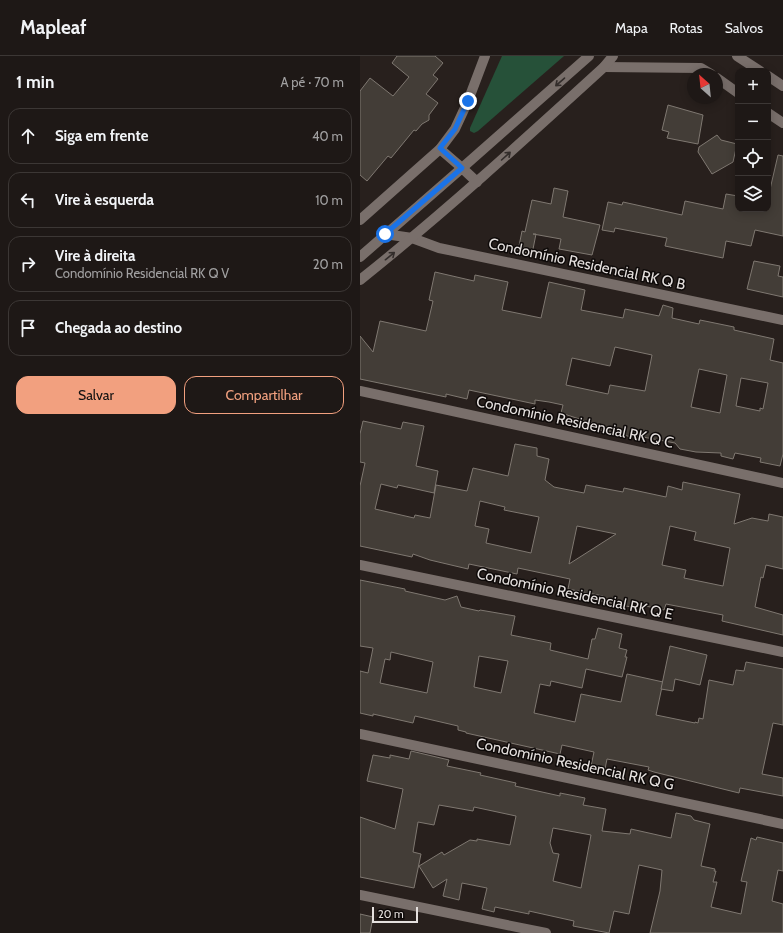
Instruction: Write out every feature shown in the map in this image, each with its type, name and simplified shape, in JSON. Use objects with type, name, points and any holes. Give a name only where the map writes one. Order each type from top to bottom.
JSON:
[{"type":"street","points":[[360,220],[440,148],[455,129],[468,101],[485,56]]},
{"type":"street","points":[[360,256],[589,56]]},
{"type":"street","points":[[360,280],[477,182],[604,67],[613,56]]},
{"type":"street","points":[[737,56],[755,68]]},
{"type":"street","points":[[604,67],[701,68]]},
{"type":"street","points":[[771,78],[783,86]]},
{"type":"street","points":[[723,82],[735,90]]},
{"type":"street","points":[[771,115],[783,123]]},
{"type":"street","points":[[440,148],[477,182]]},
{"type":"street","name":"Condomínio Residencial RK Q B","points":[[385,234],[412,238],[439,248],[783,320]]},
{"type":"street","name":"Condomínio Residencial RK Q C","points":[[360,391],[783,483]]},
{"type":"street","name":"Condomínio Residencial RK Q E","points":[[360,565],[783,652]]},
{"type":"street","name":"Condomínio Residencial RK Q G","points":[[360,734],[783,824]]},
{"type":"street","points":[[360,895],[546,933]]},
{"type":"green space","points":[[502,56],[564,56],[474,133],[470,131],[470,128]]},
{"type":"building","points":[[397,56],[435,56],[443,63],[433,75],[438,79],[426,94],[438,103],[429,115],[429,120],[422,124],[416,131],[414,130],[391,158],[388,156],[367,181],[360,175],[360,91],[370,78],[393,96],[409,77],[392,63]]},
{"type":"building","points":[[668,105],[703,115],[698,144],[667,138],[669,132],[662,130]]},
{"type":"building","points":[[717,135],[721,140],[735,144],[733,162],[712,174],[698,152],[699,147]]},
{"type":"building","points":[[778,155],[783,156],[783,236],[755,230],[751,246],[726,241],[723,258],[665,246],[667,238],[615,228],[614,232],[602,230],[608,202],[622,205],[623,202],[682,215],[685,201],[723,209],[726,194],[735,196],[735,212],[771,212],[771,185]]},
{"type":"building","points":[[554,188],[568,191],[563,217],[600,225],[592,255],[559,249],[561,239],[536,235],[532,254],[518,251],[522,231],[525,232],[532,200],[551,204]]},
{"type":"building","points":[[754,261],[780,266],[778,276],[783,277],[783,297],[747,289]]},
{"type":"building","points":[[435,272],[474,281],[475,275],[508,282],[502,310],[541,318],[549,282],[585,290],[581,310],[623,318],[625,309],[659,316],[663,305],[673,308],[672,318],[699,324],[700,320],[734,327],[734,330],[774,339],[770,360],[783,363],[783,454],[780,466],[760,462],[761,458],[735,453],[733,459],[721,456],[721,453],[696,452],[680,449],[675,443],[632,435],[632,437],[600,430],[601,426],[561,413],[563,405],[549,402],[535,400],[535,404],[469,390],[467,399],[446,394],[446,397],[360,379],[360,336],[373,352],[380,321],[426,331],[433,301],[429,300]],"holes":[[[615,347],[652,355],[645,391],[610,385],[608,394],[566,385],[572,358],[610,366]],[[699,369],[727,375],[720,413],[691,407]],[[741,378],[768,383],[763,409],[760,408],[760,411],[736,406]]]},
{"type":"building","points":[[363,421],[401,429],[403,422],[424,426],[416,466],[438,471],[434,493],[398,485],[397,488],[381,484],[375,509],[414,518],[415,515],[430,518],[436,485],[467,491],[473,468],[508,476],[515,444],[537,448],[537,456],[549,459],[545,480],[554,487],[584,493],[586,485],[623,492],[624,488],[666,497],[668,486],[682,490],[683,482],[740,494],[734,524],[752,518],[768,521],[769,514],[783,517],[783,569],[766,565],[763,578],[761,577],[755,607],[783,615],[783,635],[722,621],[723,615],[666,604],[664,610],[632,603],[631,607],[601,601],[603,596],[568,589],[570,579],[518,568],[517,574],[469,564],[468,569],[430,560],[413,554],[412,557],[360,546],[360,486],[365,463],[360,462],[360,434]],"holes":[[[480,501],[505,507],[504,510],[539,517],[531,553],[486,543],[489,529],[475,526]],[[577,526],[616,534],[569,564]],[[670,526],[696,532],[694,540],[730,548],[723,586],[684,578],[686,570],[662,565]]]},
{"type":"building","points":[[360,580],[405,589],[405,591],[445,600],[457,596],[461,607],[515,616],[511,635],[551,643],[550,650],[588,659],[592,639],[595,639],[598,628],[622,634],[619,648],[627,650],[625,657],[627,657],[622,677],[586,669],[582,688],[551,681],[550,686],[540,684],[534,713],[575,722],[581,694],[621,702],[627,674],[663,682],[656,715],[698,723],[699,718],[703,719],[709,680],[733,685],[736,670],[744,671],[746,662],[783,669],[783,725],[773,723],[762,774],[783,778],[783,796],[740,788],[739,793],[654,772],[648,770],[649,767],[607,759],[605,769],[591,766],[594,752],[562,745],[560,754],[466,733],[458,730],[458,726],[415,716],[413,723],[373,714],[373,716],[360,713],[360,671],[368,673],[373,648],[360,646]],"holes":[[[391,652],[433,662],[427,693],[380,683],[385,659],[390,660]],[[479,656],[508,661],[501,693],[474,687]]]},
{"type":"building","points":[[670,646],[707,655],[700,685],[675,679],[673,691],[661,689]]},
{"type":"building","points":[[411,751],[449,760],[447,766],[481,773],[480,775],[516,783],[515,786],[560,796],[560,793],[585,798],[583,805],[606,809],[602,831],[630,834],[631,829],[671,838],[676,813],[691,816],[694,820],[710,824],[701,866],[715,869],[714,871],[716,871],[713,882],[717,882],[711,907],[741,914],[747,882],[741,881],[751,838],[756,840],[757,837],[783,843],[783,871],[778,870],[772,901],[783,904],[783,933],[650,933],[660,891],[662,870],[639,865],[629,914],[614,911],[609,933],[573,926],[574,921],[529,911],[529,914],[495,907],[494,912],[482,909],[487,888],[462,883],[459,900],[443,896],[447,879],[433,888],[419,866],[442,852],[444,855],[470,840],[477,841],[477,839],[510,845],[516,816],[474,807],[473,811],[439,805],[434,825],[418,822],[413,852],[421,854],[414,888],[360,877],[360,817],[395,829],[403,789],[367,781],[373,755],[390,758],[390,755],[409,759]],"holes":[[[553,828],[591,835],[581,888],[553,881],[559,854],[553,853],[550,843]]]},
{"type":"building","points":[[360,914],[373,917],[370,933],[360,933]]},
{"type":"route","points":[[385,234],[462,168],[440,148],[455,129],[468,101]]}]
